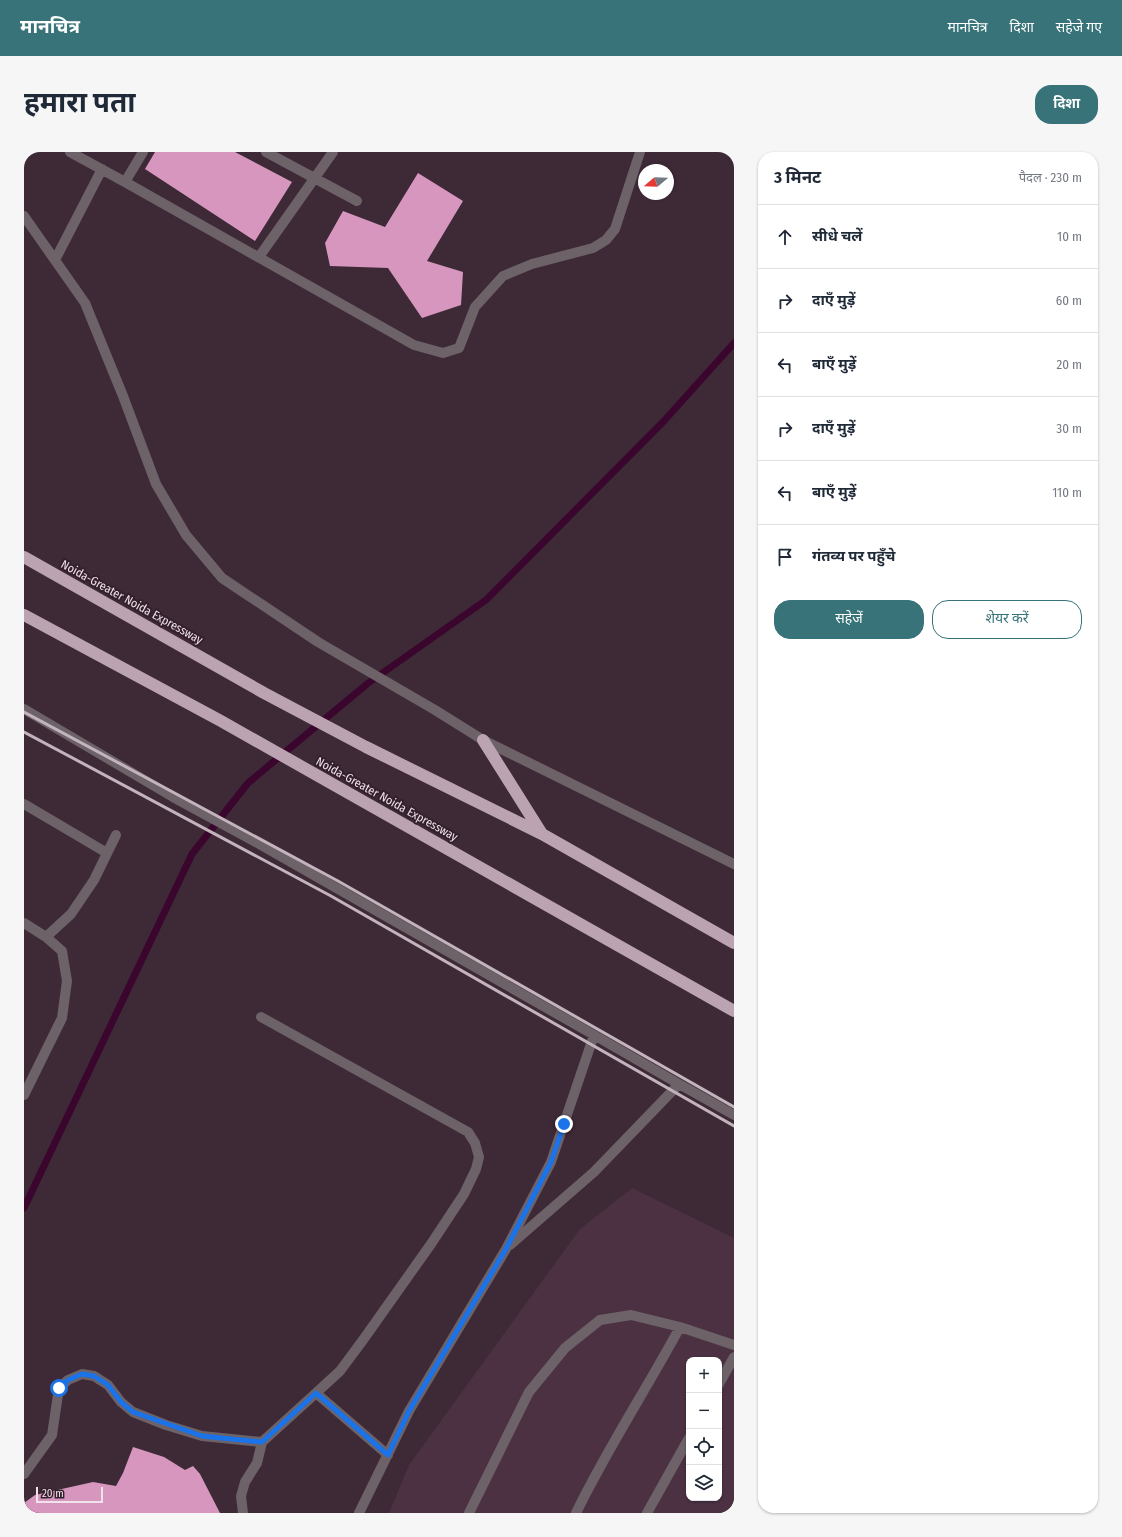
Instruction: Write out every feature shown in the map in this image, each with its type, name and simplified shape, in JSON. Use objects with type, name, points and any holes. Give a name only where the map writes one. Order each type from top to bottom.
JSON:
[{"type":"highway","name":"Noida-Greater Noida Expressway","points":[[24,558],[264,693],[542,834],[734,943]]},
{"type":"highway","name":"Noida-Greater Noida Expressway","points":[[24,614],[221,721],[734,1011]]},
{"type":"highway","points":[[483,740],[542,834]]},
{"type":"street","points":[[70,152],[126,182],[414,345],[443,353],[459,348],[475,307],[503,276],[532,264],[593,248],[606,240],[615,229],[640,152]]},
{"type":"street","points":[[126,182],[143,152]]},
{"type":"street","points":[[266,152],[357,201]]},
{"type":"street","points":[[259,257],[333,152]]},
{"type":"street","points":[[55,260],[102,169]]},
{"type":"street","points":[[24,216],[85,303],[123,396],[156,484],[186,535],[222,578],[318,642],[435,710],[483,740],[734,864]]},
{"type":"street","points":[[24,709],[173,798],[254,841],[734,1115]]},
{"type":"street","points":[[24,804],[107,853]]},
{"type":"street","points":[[46,937],[71,914],[94,880],[116,835]]},
{"type":"street","points":[[24,923],[46,937],[62,951],[67,981],[62,1018],[24,1095]]},
{"type":"street","points":[[243,1513],[241,1496],[245,1482],[257,1463],[262,1442],[340,1372],[431,1244],[464,1194],[476,1169],[479,1157],[475,1143],[468,1132],[262,1017]]},
{"type":"street","points":[[359,1513],[409,1411],[506,1249],[551,1162],[594,1035]]},
{"type":"street","points":[[506,1249],[594,1172],[679,1084]]},
{"type":"street","points":[[469,1513],[529,1392],[565,1348],[600,1320],[631,1315],[680,1328],[734,1345]]},
{"type":"street","points":[[576,1513],[600,1466],[680,1328]]},
{"type":"street","points":[[722,1379],[734,1357]]},
{"type":"street","points":[[24,1474],[52,1435],[59,1388],[68,1380],[82,1374],[94,1376],[108,1385],[121,1402],[133,1412],[146,1417],[202,1436],[262,1442]]},
{"type":"street","points":[[316,1393],[388,1455]]},
{"type":"street","points":[[647,1513],[686,1443]]},
{"type":"shaded area","points":[[632,1188],[734,1238],[734,1513],[389,1513],[409,1465],[580,1229]]},
{"type":"building","points":[[155,152],[235,152],[292,182],[255,241],[145,169]]},
{"type":"building","points":[[418,173],[463,201],[427,261],[463,272],[461,305],[422,318],[388,268],[330,266],[325,243],[343,211],[385,227]]},
{"type":"building","points":[[133,1447],[164,1457],[185,1470],[193,1466],[200,1474],[220,1513],[24,1513],[24,1503],[35,1495],[93,1482],[116,1486],[123,1473]]},
{"type":"waterway","points":[[24,1208],[192,854],[248,783],[367,684],[486,600],[663,422],[734,343]]},
{"type":"railway","points":[[24,712],[338,881],[734,1107]]},
{"type":"railway","points":[[24,732],[331,896],[734,1126]]},
{"type":"route","points":[[59,1388],[68,1380],[82,1374],[94,1376],[108,1385],[121,1402],[133,1412],[166,1425],[202,1436],[262,1442],[316,1393],[388,1455],[409,1411],[506,1249],[551,1162],[564,1124]]}]
